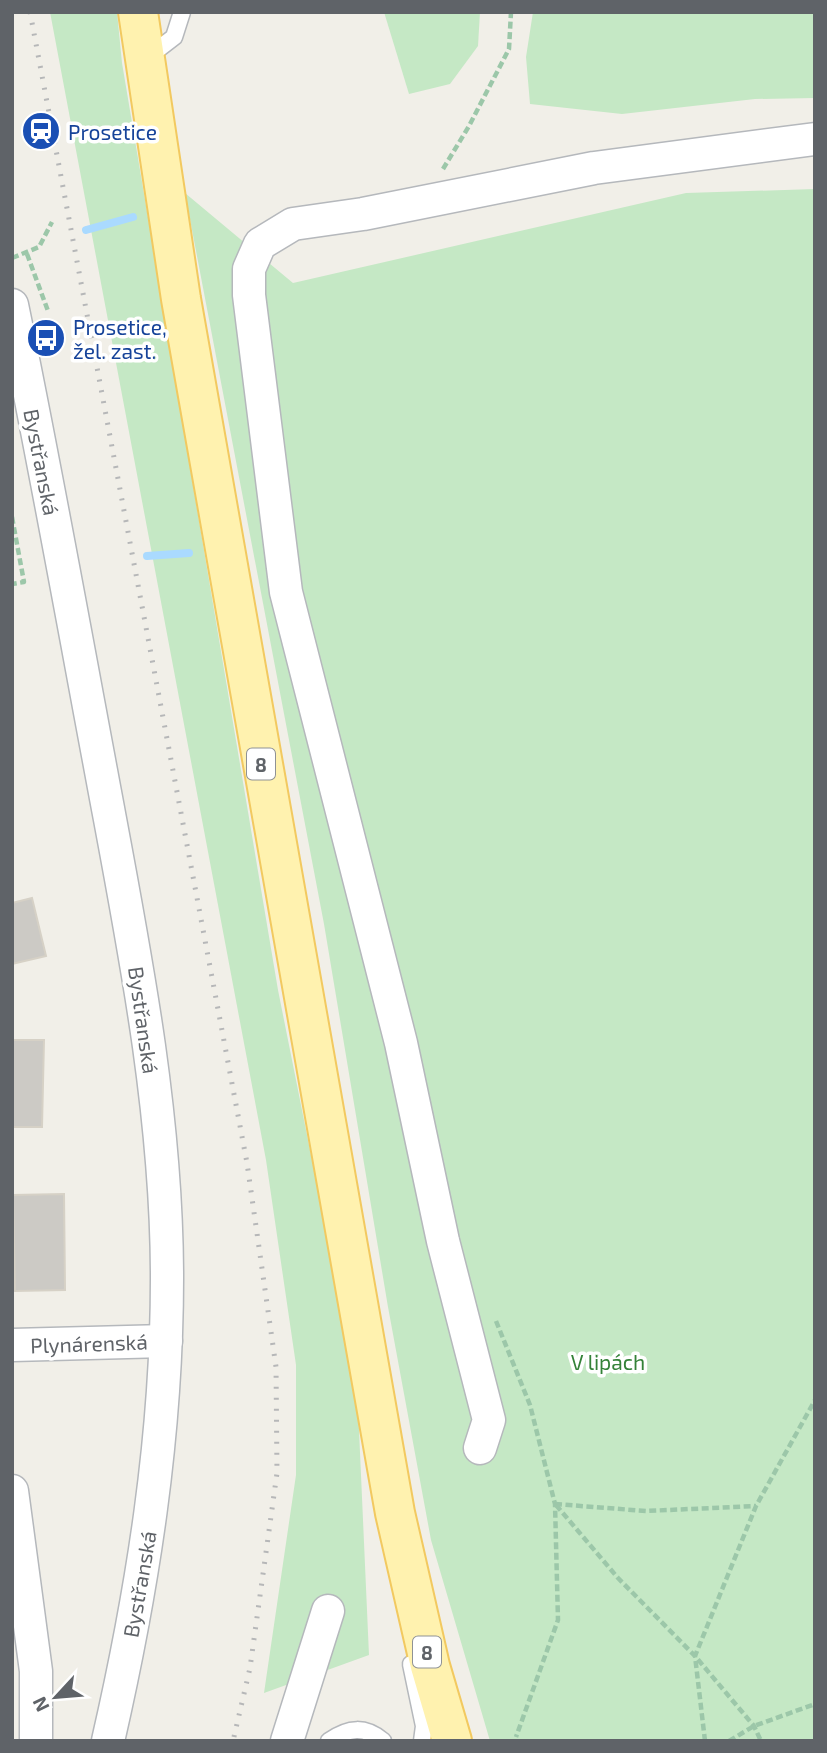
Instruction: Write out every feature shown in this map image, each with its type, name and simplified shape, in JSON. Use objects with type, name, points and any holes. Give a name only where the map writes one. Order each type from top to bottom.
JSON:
[{"type":"main road","name":"8","points":[[138,12],[185,326],[304,1008],[405,1562],[452,1741]]},
{"type":"street","points":[[480,1448],[489,1420],[443,1241],[401,1043],[286,592],[249,295],[249,269],[260,244],[293,224],[594,168],[815,139]]},
{"type":"street","name":"Bystřanská","points":[[12,305],[138,976],[162,1162],[166,1341],[161,1437],[148,1533],[108,1741]]},
{"type":"street","name":"Plynárenská","points":[[12,1345],[166,1341]]},
{"type":"street","points":[[12,1491],[36,1671],[36,1741]]},
{"type":"street","points":[[287,1741],[328,1611]]},
{"type":"lane","points":[[146,59],[174,37],[182,12]]},
{"type":"lane","points":[[397,1598],[405,1562]]},
{"type":"lane","points":[[408,1650],[424,1726],[422,1741]]},
{"type":"lane","points":[[329,1741],[357,1729],[371,1731],[383,1741]]},
{"type":"path","points":[[422,202],[469,126],[509,49],[512,12]]},
{"type":"path","points":[[12,258],[39,247],[52,222]]},
{"type":"path","points":[[27,254],[48,310]]},
{"type":"path","points":[[12,517],[24,582],[12,584]]},
{"type":"path","points":[[493,1314],[530,1405],[555,1504],[558,1620],[516,1737]]},
{"type":"path","points":[[705,1741],[695,1656],[756,1507],[815,1400]]},
{"type":"path","points":[[555,1504],[646,1511],[756,1507]]},
{"type":"path","points":[[555,1504],[618,1578],[695,1656],[754,1726],[761,1741]]},
{"type":"path","points":[[729,1741],[754,1726],[815,1704]]},
{"type":"green space","points":[[50,12],[117,12],[122,63],[278,990],[357,1385],[369,1655],[264,1693],[296,1475],[296,1365],[266,1160]]},
{"type":"green space","points":[[384,12],[480,12],[478,46],[450,84],[409,94]]},
{"type":"green space","points":[[533,12],[815,12],[815,98],[755,99],[622,114],[530,104],[526,57]]},
{"type":"green space","name":"V lipách","points":[[815,189],[815,1741],[490,1741],[431,1540],[388,1307],[324,924],[185,193],[293,283],[686,193]]},
{"type":"building","points":[[32,898],[46,956],[12,964],[12,903]]},
{"type":"building","points":[[12,1040],[44,1040],[42,1127],[12,1127]]},
{"type":"building","points":[[64,1194],[65,1290],[15,1291],[13,1195]]},
{"type":"waterway","points":[[86,230],[133,217]]},
{"type":"waterway","points":[[147,556],[189,553]]},
{"type":"railway","points":[[30,12],[247,1163],[276,1367],[277,1473],[250,1668],[233,1741]]},
{"type":"place","name":"Prosetice","points":[[41,131]]},
{"type":"place","name":"Prosetice, žel. zast.","points":[[46,338]]}]
